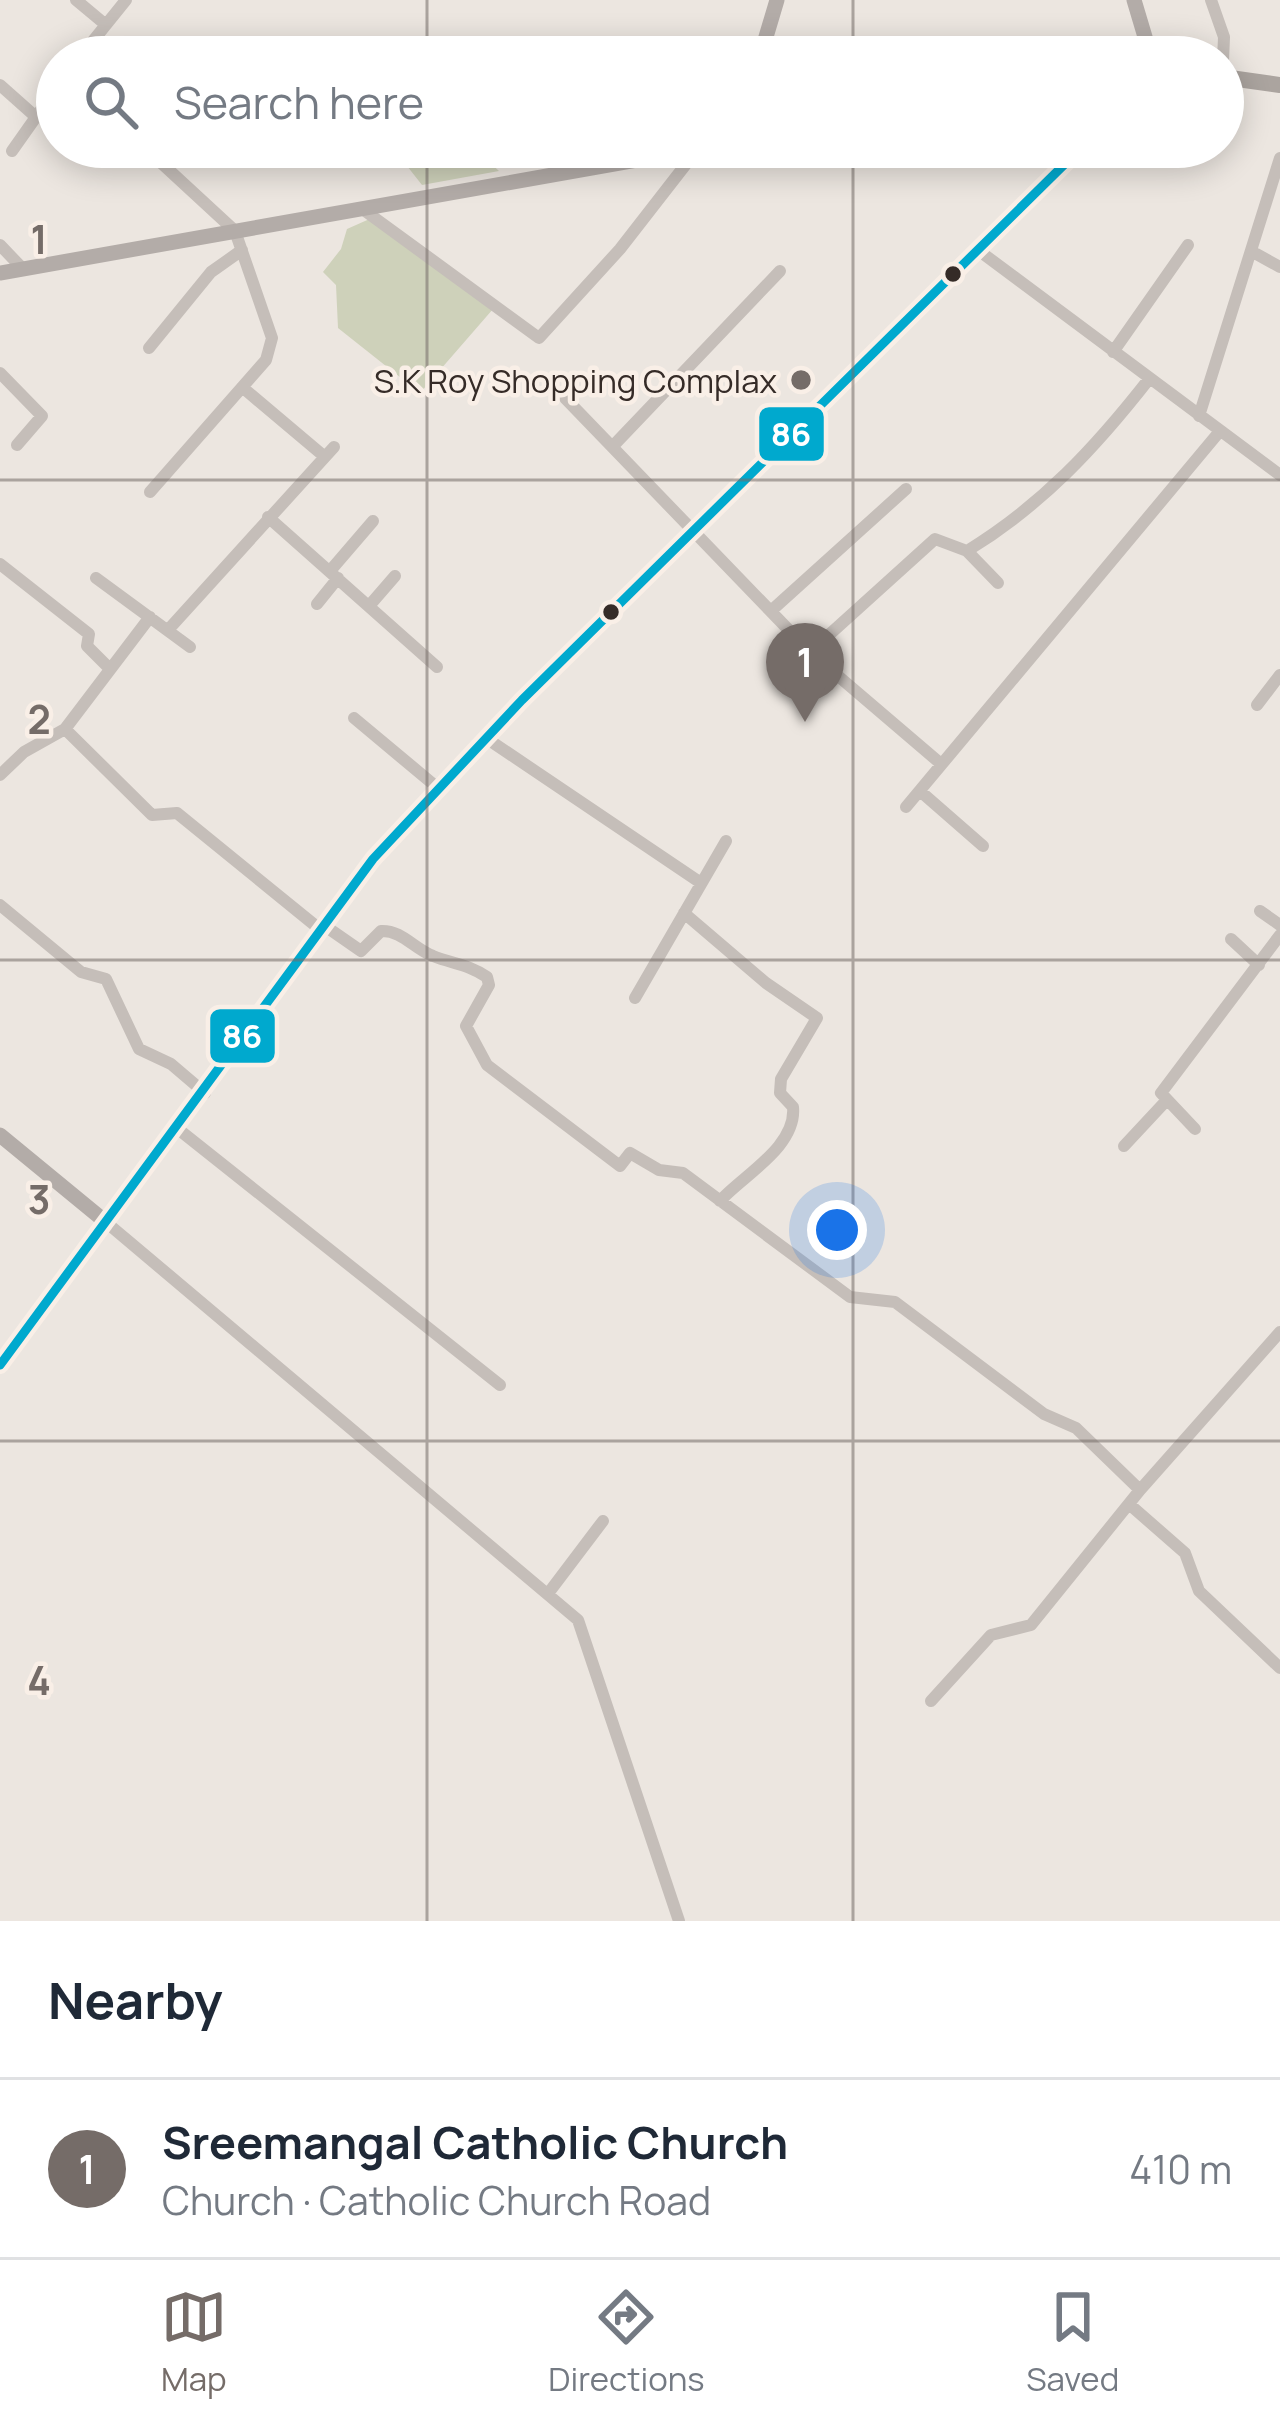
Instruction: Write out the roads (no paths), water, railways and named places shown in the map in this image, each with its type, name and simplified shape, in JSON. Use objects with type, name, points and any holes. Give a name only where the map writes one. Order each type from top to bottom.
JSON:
[{"type":"highway","points":[[1244,80],[1280,85]]},
{"type":"highway","points":[[0,1365],[374,859],[486,738],[1061,168]]},
{"type":"main road","points":[[766,36],[777,0]]},
{"type":"main road","points":[[1134,0],[1145,36]]},
{"type":"main road","points":[[0,273],[588,168]]},
{"type":"main road","points":[[0,1135],[107,1223]]},
{"type":"street","points":[[76,0],[106,25]]},
{"type":"street","points":[[97,36],[125,0]]},
{"type":"street","points":[[1211,0],[1224,36]]},
{"type":"street","points":[[0,85],[36,117],[11,152]]},
{"type":"street","points":[[1199,416],[1280,158]]},
{"type":"street","points":[[150,492],[266,360],[272,338],[236,231],[167,168]]},
{"type":"street","points":[[361,207],[538,338],[688,168]]},
{"type":"street","points":[[1113,352],[1188,244]]},
{"type":"street","points":[[0,245],[23,269]]},
{"type":"street","points":[[149,348],[211,272],[242,250]]},
{"type":"street","points":[[979,250],[1280,475]]},
{"type":"street","points":[[1251,251],[1280,267]]},
{"type":"street","points":[[614,446],[780,271]]},
{"type":"street","points":[[0,373],[42,416],[17,445]]},
{"type":"street","points":[[967,551],[1022,518],[1066,478],[1149,379]]},
{"type":"street","points":[[168,630],[329,452],[242,387]]},
{"type":"street","points":[[565,398],[810,652],[940,763]]},
{"type":"street","points":[[906,807],[1220,431]]},
{"type":"street","points":[[772,610],[906,489]]},
{"type":"street","points":[[268,517],[437,668]]},
{"type":"street","points":[[317,604],[373,520]]},
{"type":"street","points":[[810,652],[935,539],[967,551],[998,584]]},
{"type":"street","points":[[0,564],[89,634],[87,646],[110,669]]},
{"type":"street","points":[[369,606],[395,576]]},
{"type":"street","points":[[96,578],[190,647]]},
{"type":"street","points":[[0,775],[24,752],[65,729],[150,617]]},
{"type":"street","points":[[1257,705],[1280,675]]},
{"type":"street","points":[[354,718],[439,788]]},
{"type":"street","points":[[65,729],[152,814],[177,813],[323,929],[361,951],[381,931],[394,932],[429,955],[466,963],[487,977],[489,986],[466,1026],[487,1065],[620,1166],[630,1153],[659,1170],[690,1177],[850,1297],[895,1302],[1044,1414],[1076,1428],[1140,1490]]},
{"type":"street","points":[[486,738],[701,884]]},
{"type":"street","points":[[920,791],[983,846]]},
{"type":"street","points":[[635,998],[726,841]]},
{"type":"street","points":[[0,905],[81,971],[106,980],[139,1049],[171,1064],[205,1093]]},
{"type":"street","points":[[1260,911],[1280,925]]},
{"type":"street","points":[[684,913],[766,983],[817,1018],[781,1079],[780,1093],[793,1107],[792,1120],[765,1162],[720,1201]]},
{"type":"street","points":[[1195,1129],[1160,1093],[1280,935]]},
{"type":"street","points":[[1232,939],[1259,965]]},
{"type":"street","points":[[1124,1146],[1166,1102]]},
{"type":"street","points":[[178,1129],[500,1385]]},
{"type":"street","points":[[107,1223],[550,1591],[588,1640],[679,1921]]},
{"type":"street","points":[[931,1701],[991,1635],[1031,1625],[1140,1490],[1280,1332]]},
{"type":"street","points":[[1129,1504],[1185,1553],[1199,1591],[1280,1668]]},
{"type":"street","points":[[550,1591],[603,1520]]},
{"type":"place","name":"S.K Roy Shopping Complax","points":[[801,380]]},
{"type":"place","name":"Sreemangal Catholic Church","points":[[805,722]]}]
